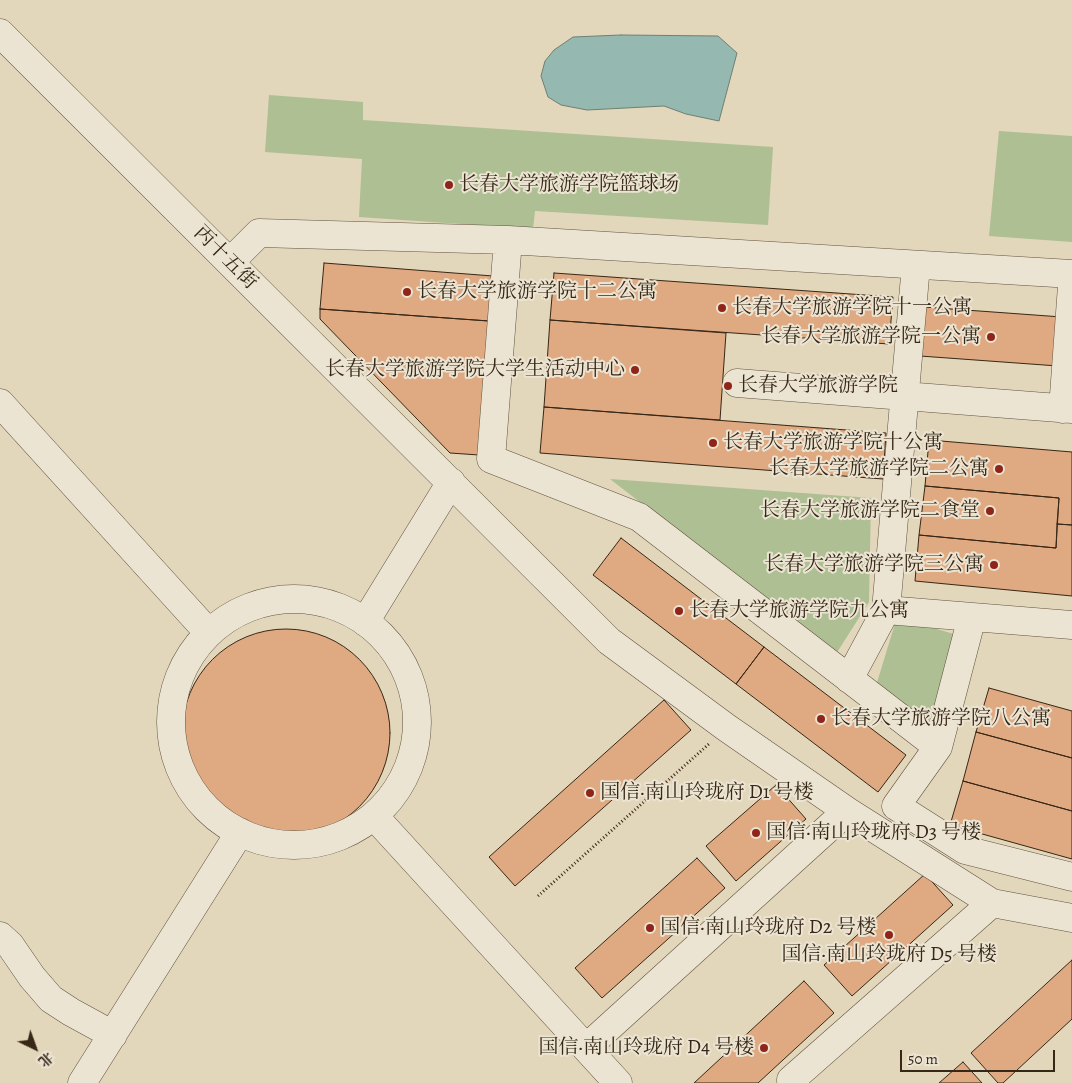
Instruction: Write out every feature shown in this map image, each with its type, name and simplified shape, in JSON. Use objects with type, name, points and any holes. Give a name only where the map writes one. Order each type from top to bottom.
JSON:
[{"type":"street","name":"丙十五街","points":[[0,33],[609,641],[727,728],[847,811],[992,903]]},
{"type":"street","points":[[230,262],[259,233],[508,240],[1072,274]]},
{"type":"street","points":[[508,240],[491,459],[639,517],[938,747]]},
{"type":"street","points":[[849,679],[886,610],[916,265]]},
{"type":"street","points":[[737,383],[1067,409],[1072,286]]},
{"type":"street","points":[[0,403],[208,632]]},
{"type":"street","points":[[365,622],[451,482]]},
{"type":"street","points":[[278,599],[318,600],[355,614],[386,638],[407,671],[417,709],[415,749],[400,786],[374,816],[338,838],[296,846],[253,840],[216,819],[188,787],[172,748],[170,704],[184,664],[208,632],[240,610],[278,599]]},
{"type":"street","points":[[886,610],[1072,625]]},
{"type":"street","points":[[972,617],[938,747],[896,806],[965,850],[1072,877]]},
{"type":"street","points":[[586,1048],[847,811]]},
{"type":"street","points":[[374,816],[618,1083]]},
{"type":"street","points":[[82,1083],[240,832]]},
{"type":"street","points":[[793,1083],[790,1080],[992,903],[1072,918]]},
{"type":"street","points":[[0,936],[10,945],[32,977],[51,999],[113,1035]]},
{"type":"path","points":[[538,896],[727,728]]},
{"type":"green space","points":[[269,95],[363,102],[363,120],[773,147],[768,225],[535,211],[533,229],[359,217],[362,159],[265,152]]},
{"type":"green space","points":[[999,131],[1072,136],[1072,242],[989,236]]},
{"type":"green space","points":[[610,479],[871,498],[869,602],[836,654]]},
{"type":"green space","points":[[897,617],[957,635],[929,728],[875,689]]},
{"type":"water","points":[[621,35],[718,36],[737,53],[719,121],[686,114],[664,106],[587,110],[561,105],[548,97],[541,76],[545,61],[554,50],[573,37]]},
{"type":"building","name":"长春大学旅游学院十二公寓","points":[[324,263],[493,276],[489,321],[320,309]]},
{"type":"building","name":"长春大学旅游学院十一公寓","points":[[554,273],[893,297],[889,344],[550,320]]},
{"type":"building","name":"长春大学旅游学院一公寓","points":[[924,307],[1062,317],[1058,366],[920,356]]},
{"type":"building","points":[[320,309],[489,321],[479,455],[450,453],[320,319]]},
{"type":"building","name":"长春大学旅游学院大学生活动中心","points":[[550,320],[726,333],[720,420],[544,407]]},
{"type":"building","name":"长春大学旅游学院十公寓","points":[[544,407],[886,433],[883,479],[540,453]]},
{"type":"building","name":"长春大学旅游学院二公寓","points":[[929,440],[1072,452],[1072,525],[1057,524],[1059,498],[925,486]]},
{"type":"building","name":"长春大学旅游学院二食堂","points":[[925,486],[1059,498],[1056,548],[919,535]]},
{"type":"building","name":"长春大学旅游学院三公寓","points":[[1057,524],[1072,525],[1072,596],[915,581],[919,535],[1056,548]]},
{"type":"building","name":"长春大学旅游学院九公寓","points":[[621,538],[764,647],[736,684],[593,575]]},
{"type":"building","points":[[276,629],[296,629],[316,633],[335,641],[360,659],[373,675],[382,693],[390,723],[386,763],[382,773],[373,791],[360,807],[344,820],[316,833],[296,837],[276,837],[256,833],[237,825],[220,814],[205,799],[194,782],[186,763],[182,743],[182,723],[186,703],[194,684],[205,667],[220,652],[237,641],[256,633]]},
{"type":"building","name":"长春大学旅游学院八公寓","points":[[764,647],[906,755],[878,792],[736,684]]},
{"type":"building","points":[[989,688],[1072,711],[1072,758],[976,732]]},
{"type":"building","name":"国信·南山玲珑府 D1 号楼","points":[[664,700],[691,730],[515,886],[489,857]]},
{"type":"building","points":[[976,732],[1072,758],[1072,811],[963,781]]},
{"type":"building","points":[[963,781],[1072,811],[1072,859],[950,825]]},
{"type":"building","name":"国信·南山玲珑府 D3 号楼","points":[[776,785],[806,819],[736,881],[706,846]]},
{"type":"building","name":"国信·南山玲珑府 D2 号楼","points":[[697,858],[725,888],[602,998],[575,968]]},
{"type":"building","name":"国信·南山玲珑府 D5 号楼","points":[[925,874],[953,905],[852,996],[824,965]]},
{"type":"building","points":[[1072,960],[1072,1019],[1003,1083],[998,1083],[971,1053]]},
{"type":"building","name":"国信·南山玲珑府 D4 号楼","points":[[804,981],[834,1013],[758,1083],[694,1083]]},
{"type":"building","points":[[963,1062],[982,1083],[939,1083]]},
{"type":"place","name":"长春大学旅游学院篮球场","points":[[449,185]]},
{"type":"place","name":"长春大学旅游学院十二公寓","points":[[407,292]]},
{"type":"place","name":"长春大学旅游学院十一公寓","points":[[722,308]]},
{"type":"place","name":"长春大学旅游学院一公寓","points":[[991,337]]},
{"type":"place","name":"长春大学旅游学院大学生活动中心","points":[[635,370]]},
{"type":"place","name":"长春大学旅游学院","points":[[728,386]]},
{"type":"place","name":"长春大学旅游学院十公寓","points":[[713,443]]},
{"type":"place","name":"长春大学旅游学院二公寓","points":[[999,469]]},
{"type":"place","name":"长春大学旅游学院二食堂","points":[[990,511]]},
{"type":"place","name":"长春大学旅游学院三公寓","points":[[994,565]]},
{"type":"place","name":"长春大学旅游学院九公寓","points":[[679,611]]},
{"type":"place","name":"长春大学旅游学院八公寓","points":[[821,719]]},
{"type":"place","name":"国信·南山玲珑府 D1 号楼","points":[[590,793]]},
{"type":"place","name":"国信·南山玲珑府 D3 号楼","points":[[756,833]]},
{"type":"place","name":"国信·南山玲珑府 D2 号楼","points":[[650,928]]},
{"type":"place","name":"国信·南山玲珑府 D5 号楼","points":[[889,935]]},
{"type":"place","name":"国信·南山玲珑府 D4 号楼","points":[[764,1048]]}]
